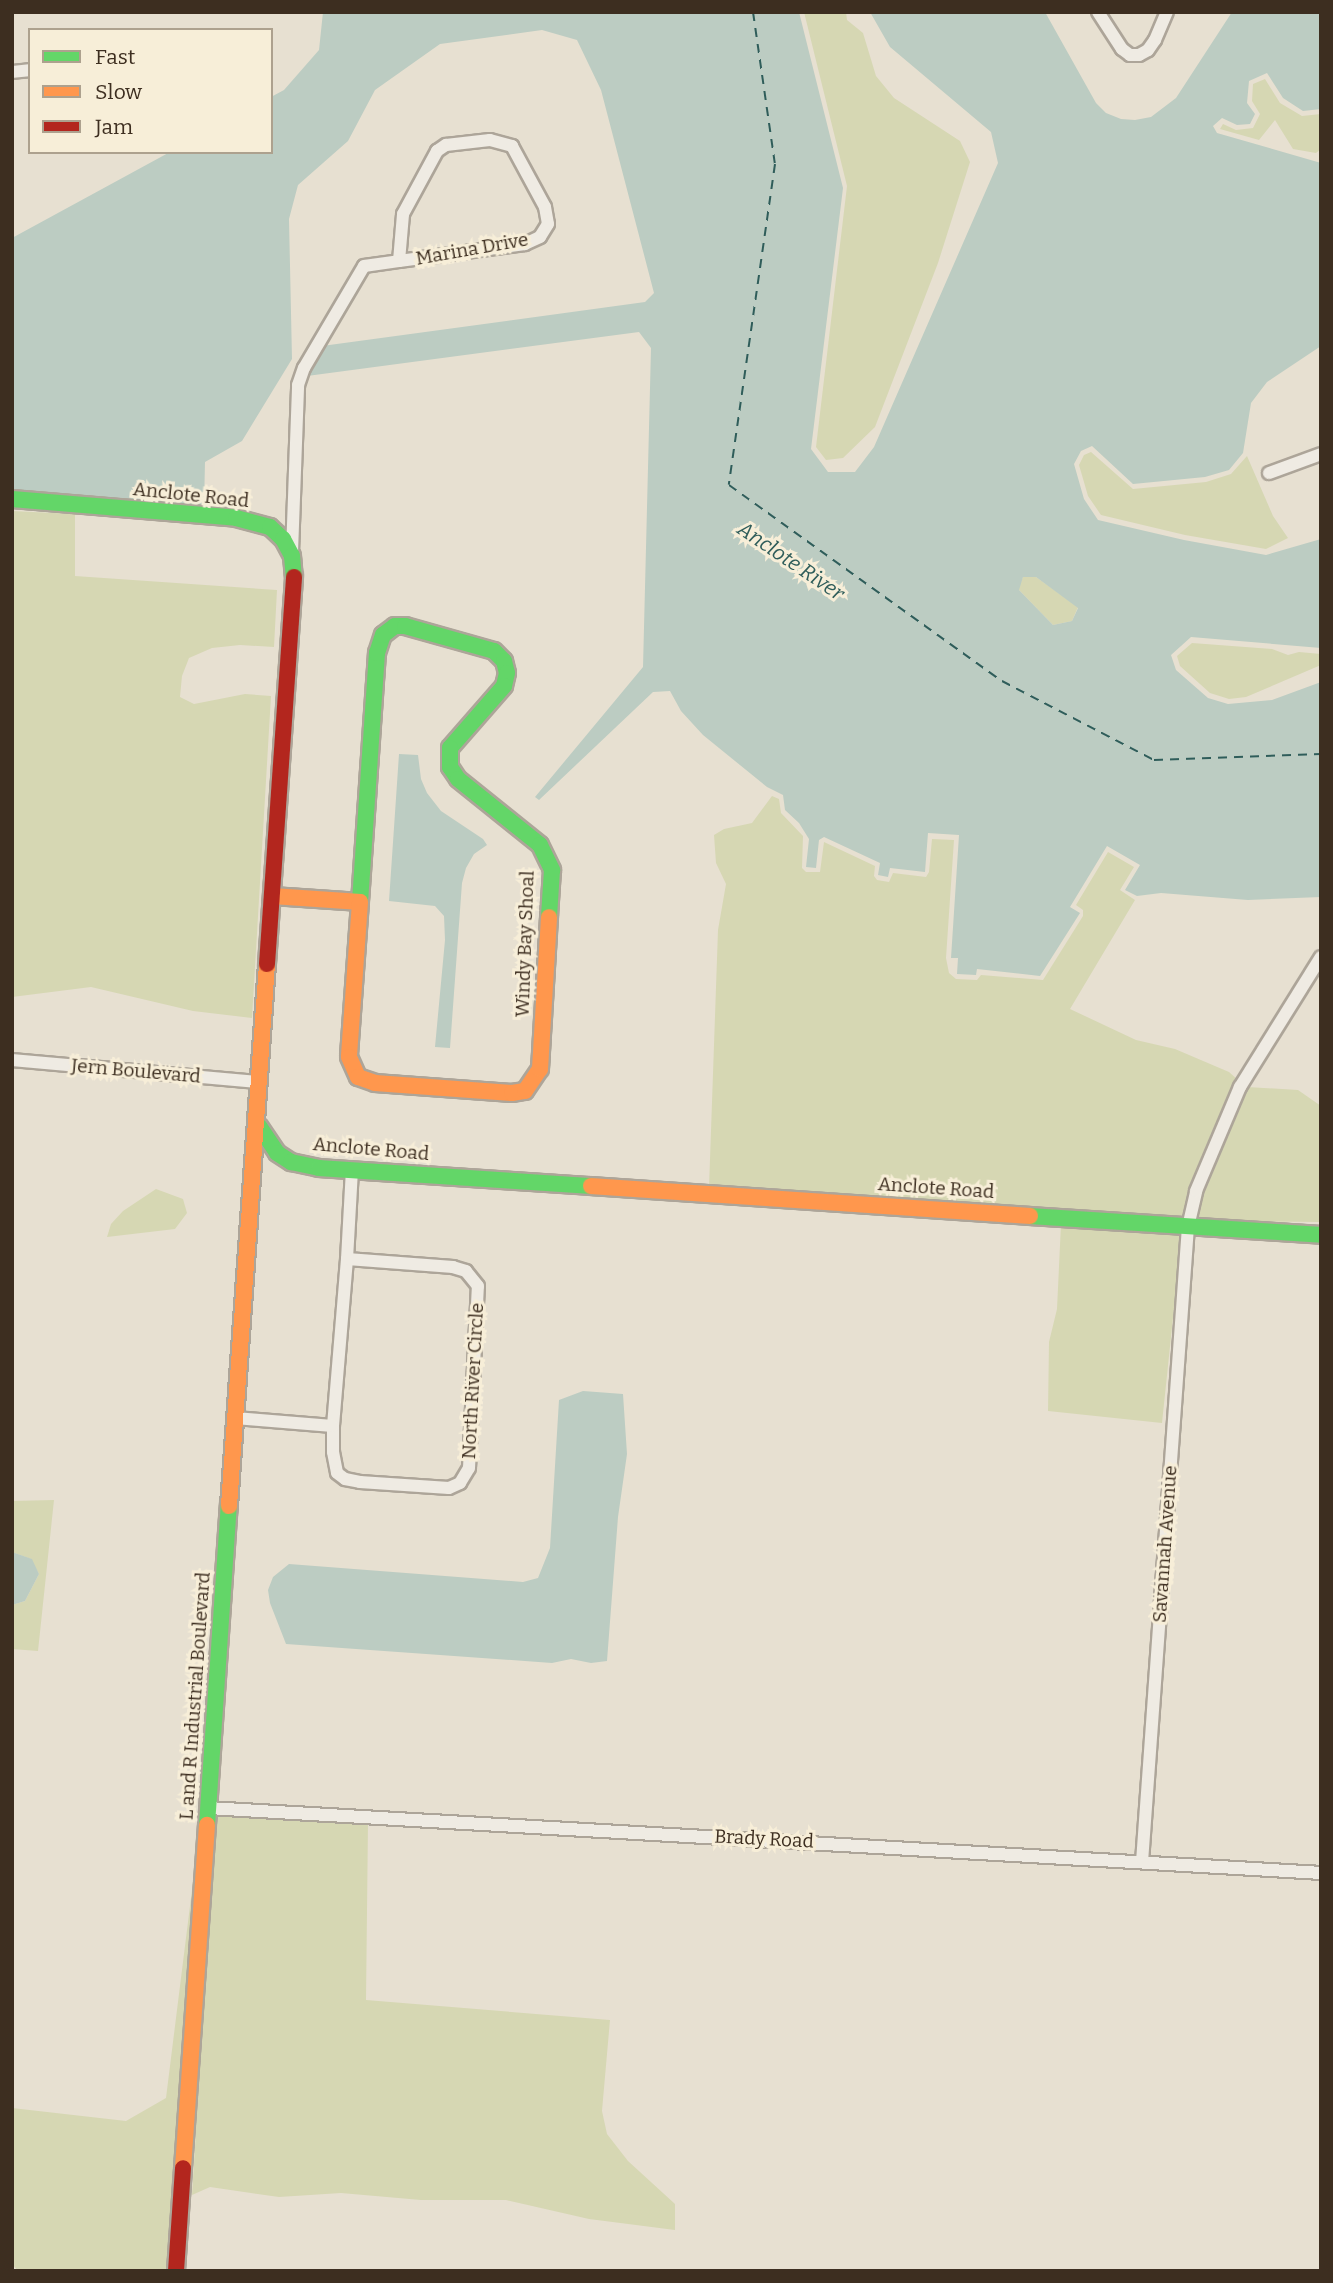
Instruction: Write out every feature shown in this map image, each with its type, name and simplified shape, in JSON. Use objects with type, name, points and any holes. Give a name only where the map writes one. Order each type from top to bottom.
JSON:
[{"type":"street","points":[[1098,12],[1122,49],[1130,55],[1139,55],[1148,50],[1155,40],[1167,12]]},
{"type":"street","name":"Marina Drive","points":[[292,556],[298,385],[319,340],[364,266],[525,244],[540,237],[548,224],[545,207],[512,146],[490,140],[446,145],[436,151],[403,214],[399,261]]},
{"type":"street","points":[[1269,473],[1321,454]]},
{"type":"street","name":"Anclote Road","points":[[12,499],[236,518],[270,527],[283,539],[292,556]]},
{"type":"street","points":[[258,1124],[294,578],[292,556]]},
{"type":"street","name":"Windy Bay Shoal","points":[[396,626],[405,626],[494,651],[504,661],[507,673],[504,686],[450,748],[449,755],[450,766],[458,779],[533,839],[547,856],[552,870],[540,1069],[525,1091],[375,1083],[358,1077],[349,1057],[360,902],[377,653],[383,635],[396,626]]},
{"type":"street","points":[[273,896],[360,902]]},
{"type":"street","name":"Savannah Avenue","points":[[1142,1862],[1188,1227],[1196,1191],[1240,1087],[1321,957]]},
{"type":"street","name":"Jern Boulevard","points":[[12,1060],[260,1082]]},
{"type":"street","name":"Anclote Road","points":[[258,1124],[277,1153],[291,1162],[352,1170],[1321,1236]]},
{"type":"street","name":"L and R Industrial Boulevard","points":[[176,2271],[258,1124]]},
{"type":"street","name":"North River Circle","points":[[347,1259],[453,1267],[473,1276],[478,1298],[469,1468],[460,1483],[449,1488],[345,1479],[337,1473],[334,1465],[333,1426],[352,1170]]},
{"type":"street","points":[[235,1418],[333,1426]]},
{"type":"street","name":"Brady Road","points":[[208,1808],[1321,1873]]},
{"type":"green space","points":[[804,12],[846,12],[847,20],[863,33],[876,76],[894,98],[960,141],[970,162],[938,263],[875,427],[843,458],[826,460],[816,447],[847,186]]},
{"type":"green space","points":[[1265,79],[1280,103],[1302,116],[1321,114],[1321,149],[1316,153],[1293,149],[1275,120],[1259,140],[1220,129],[1223,124],[1236,130],[1253,128],[1260,114],[1252,101],[1253,84]]},
{"type":"green space","points":[[1091,452],[1133,489],[1206,482],[1231,474],[1247,456],[1273,516],[1288,538],[1266,549],[1185,535],[1101,515],[1088,496],[1079,465],[1084,455]]},
{"type":"green space","points":[[12,511],[75,514],[75,576],[277,590],[274,647],[240,645],[212,648],[189,658],[182,676],[180,697],[194,704],[245,694],[271,696],[252,1018],[193,1011],[91,987],[12,997]]},
{"type":"green space","points":[[1023,577],[1036,577],[1078,607],[1072,621],[1053,625],[1018,589]]},
{"type":"green space","points":[[1192,643],[1272,649],[1288,655],[1299,652],[1321,654],[1321,665],[1246,697],[1229,699],[1210,693],[1180,666],[1177,656]]},
{"type":"green space","points":[[772,796],[779,799],[781,813],[803,836],[802,868],[806,872],[820,872],[824,842],[875,866],[874,876],[877,880],[889,882],[893,873],[926,877],[929,872],[932,839],[954,840],[946,958],[949,973],[956,979],[977,980],[981,975],[1043,980],[1083,916],[1083,910],[1076,905],[1108,852],[1134,867],[1120,890],[1135,900],[1070,1009],[1136,1040],[1175,1049],[1229,1072],[1238,1080],[1184,1220],[709,1188],[718,930],[726,884],[716,863],[714,835],[724,829],[752,823]]},
{"type":"green space","points":[[1247,1087],[1298,1090],[1321,1106],[1321,1222],[1195,1221],[1201,1193]]},
{"type":"green space","points":[[156,1189],[183,1199],[187,1213],[175,1229],[107,1237],[111,1224],[123,1211]]},
{"type":"green space","points":[[1061,1224],[1182,1232],[1162,1423],[1048,1411],[1049,1342],[1057,1309]]},
{"type":"green space","points":[[54,1500],[38,1651],[12,1649],[12,1605],[25,1601],[39,1574],[31,1559],[12,1552],[12,1501]]},
{"type":"green space","points":[[202,1810],[180,2130],[167,2271],[18,2271],[12,2264],[12,2108],[126,2121],[166,2098]]},
{"type":"green space","points":[[213,1814],[368,1823],[366,2000],[610,2020],[602,2111],[607,2134],[628,2161],[675,2204],[675,2230],[589,2219],[506,2200],[421,2200],[341,2193],[279,2197],[210,2187],[192,2195],[196,2131],[191,2130]]},
{"type":"water","name":"Anclote River","points":[[323,12],[799,12],[843,188],[811,449],[828,472],[855,472],[874,447],[998,163],[991,132],[890,47],[870,12],[1045,12],[1096,103],[1106,113],[1121,119],[1135,120],[1151,117],[1176,98],[1232,12],[1321,12],[1321,109],[1303,111],[1283,98],[1267,73],[1249,81],[1247,103],[1255,114],[1250,124],[1237,125],[1222,118],[1213,126],[1217,133],[1321,163],[1321,346],[1267,382],[1251,403],[1243,453],[1229,470],[1205,477],[1133,484],[1092,446],[1081,451],[1074,464],[1084,499],[1098,520],[1266,555],[1321,539],[1321,648],[1191,637],[1171,655],[1176,670],[1208,698],[1228,704],[1272,700],[1321,682],[1321,897],[1248,900],[1161,893],[1137,896],[1125,890],[1140,865],[1107,846],[1070,907],[1080,913],[1040,976],[977,969],[976,975],[957,974],[958,958],[951,958],[959,835],[928,833],[925,872],[890,868],[888,877],[878,875],[880,863],[824,837],[819,840],[816,868],[806,867],[809,839],[799,823],[785,810],[783,795],[767,787],[703,735],[681,711],[670,691],[653,692],[539,800],[535,797],[643,667],[651,348],[639,332],[307,376],[322,346],[645,302],[654,293],[601,90],[577,40],[542,30],[440,44],[375,90],[348,141],[298,185],[289,219],[292,359],[242,441],[205,462],[204,506],[12,491],[12,238],[166,154],[273,154],[273,96],[284,90],[319,50]],"holes":[[[1023,577],[1036,577],[1078,608],[1072,621],[1053,625],[1019,590]]]},
{"type":"water","points":[[399,754],[418,755],[421,779],[427,793],[441,811],[483,839],[487,845],[474,854],[462,883],[450,1048],[435,1047],[445,940],[444,916],[435,906],[389,901]]},
{"type":"water","points":[[583,1391],[623,1394],[627,1454],[618,1517],[607,1661],[591,1663],[571,1659],[552,1663],[286,1644],[270,1603],[268,1590],[273,1577],[289,1564],[523,1582],[538,1578],[550,1548],[559,1400]]},
{"type":"water","points":[[12,1552],[32,1559],[39,1574],[25,1601],[12,1605]]},
{"type":"ferry route","points":[[753,12],[775,164],[729,485],[1002,681],[1154,760],[1321,754]]},
{"type":"traffic: fast","points":[[12,499],[236,518],[270,527],[283,539],[292,556],[294,577]]},
{"type":"traffic: fast","points":[[360,902],[377,653],[383,635],[395,626],[405,626],[494,651],[504,661],[507,673],[504,686],[450,748],[450,767],[458,779],[540,845],[552,870],[549,917]]},
{"type":"traffic: fast","points":[[259,1126],[277,1153],[291,1162],[319,1168],[591,1186]]},
{"type":"traffic: fast","points":[[1030,1216],[1321,1235]]},
{"type":"traffic: fast","points":[[207,1825],[229,1506]]},
{"type":"traffic: slow","points":[[273,896],[360,902],[349,1057],[358,1077],[375,1083],[512,1093],[525,1091],[540,1069],[549,917]]},
{"type":"traffic: slow","points":[[229,1506],[267,964]]},
{"type":"traffic: slow","points":[[591,1186],[1030,1216]]},
{"type":"traffic: slow","points":[[183,2168],[207,1825]]},
{"type":"traffic: jam","points":[[267,964],[294,577]]},
{"type":"traffic: jam","points":[[176,2271],[183,2168]]}]
